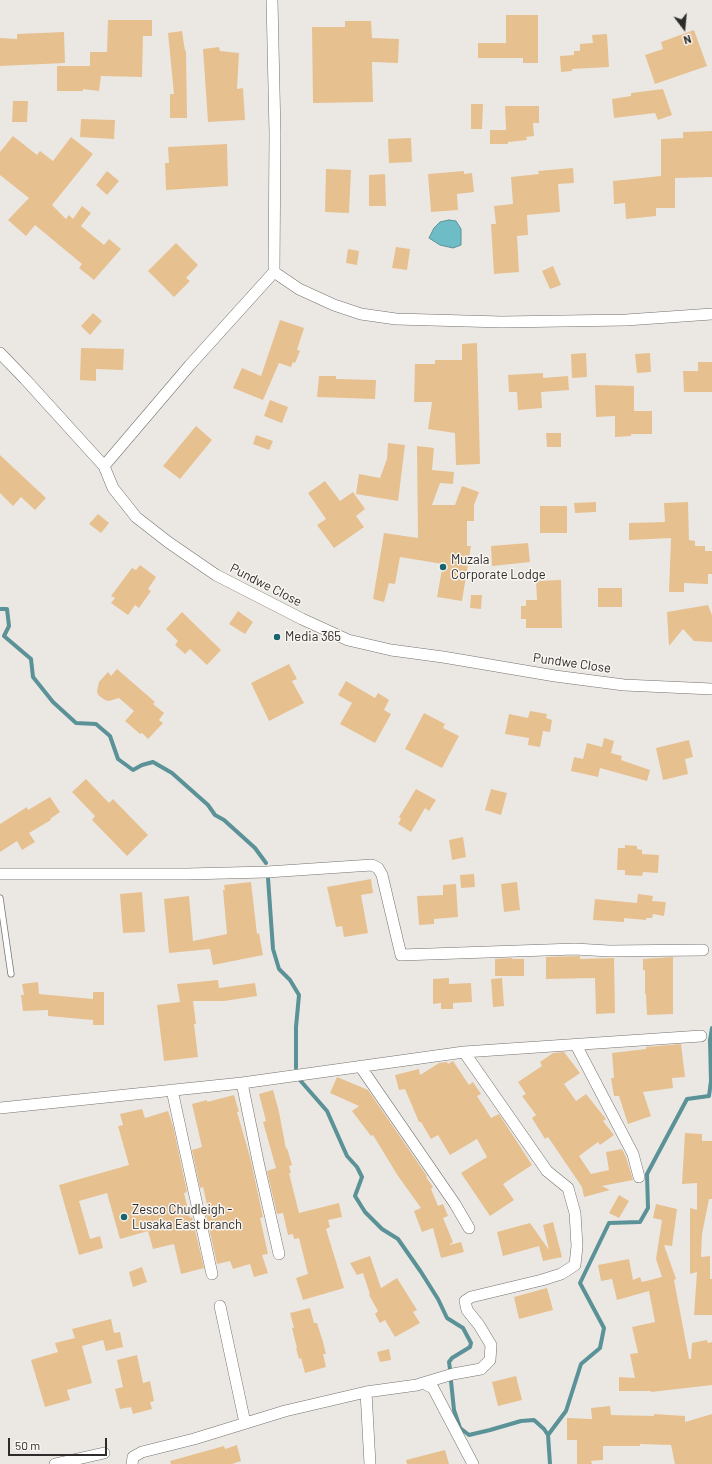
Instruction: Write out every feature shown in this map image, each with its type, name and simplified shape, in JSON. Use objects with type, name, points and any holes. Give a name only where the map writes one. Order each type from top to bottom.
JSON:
[{"type":"street","points":[[104,466],[190,365],[274,272],[272,0]]},
{"type":"street","points":[[274,272],[299,289],[334,305],[361,314],[396,319],[510,322],[626,320],[712,314]]},
{"type":"street","name":"Pundwe Close","points":[[0,353],[104,466],[113,488],[136,516],[168,542],[216,576],[348,640],[391,650],[609,683],[712,689]]},
{"type":"street","points":[[0,874],[187,874],[267,872],[372,865],[378,868],[382,875],[401,955],[575,949],[609,951],[703,950]]},
{"type":"street","points":[[0,1108],[242,1083],[464,1052],[701,1036]]},
{"type":"street","points":[[576,1045],[633,1154],[639,1177]]},
{"type":"street","points":[[132,1464],[133,1457],[142,1452],[194,1439],[314,1403],[366,1392],[417,1386],[453,1374],[481,1369],[490,1360],[491,1345],[479,1325],[467,1310],[465,1301],[471,1296],[562,1274],[575,1265],[577,1246],[575,1213],[568,1188],[547,1171],[464,1052]]},
{"type":"street","points":[[360,1066],[455,1204],[469,1228]]},
{"type":"street","points":[[242,1083],[279,1254]]},
{"type":"street","points":[[172,1090],[212,1274]]},
{"type":"street","points":[[220,1306],[245,1423]]},
{"type":"street","points":[[423,1383],[434,1388],[473,1464]]},
{"type":"street","points":[[366,1392],[370,1464]]},
{"type":"street","points":[[55,1464],[104,1453]]},
{"type":"lane","points":[[0,898],[11,974]]},
{"type":"water","points":[[449,220],[456,221],[461,229],[461,245],[453,248],[440,245],[429,238],[434,228],[440,222]]},
{"type":"building","points":[[506,15],[538,15],[538,63],[523,63],[523,58],[478,58],[478,43],[506,43]]},
{"type":"building","points":[[108,20],[152,20],[152,36],[143,36],[142,77],[101,76],[99,91],[83,89],[83,91],[57,91],[57,66],[90,66],[90,52],[107,52]]},
{"type":"building","points":[[345,21],[371,21],[372,38],[399,39],[398,63],[372,62],[373,102],[313,103],[312,27],[345,27]]},
{"type":"building","points":[[694,30],[707,66],[655,84],[645,55],[663,49],[661,42]]},
{"type":"building","points":[[182,31],[185,51],[186,50],[187,118],[170,118],[170,94],[174,94],[168,33]]},
{"type":"building","points":[[64,32],[65,63],[0,66],[0,38],[17,39],[17,34]]},
{"type":"building","points":[[607,34],[609,67],[572,69],[572,71],[561,72],[560,56],[574,55],[574,51],[580,51],[580,44],[593,43],[592,35]]},
{"type":"building","points":[[219,47],[220,51],[239,53],[237,89],[243,88],[245,120],[208,122],[203,49]]},
{"type":"building","points":[[663,89],[672,115],[658,120],[655,113],[614,118],[612,99],[631,96],[631,93]]},
{"type":"building","points":[[13,101],[28,101],[27,122],[12,122]]},
{"type":"building","points":[[471,104],[483,104],[482,129],[471,129]]},
{"type":"building","points":[[505,106],[539,106],[539,123],[533,123],[534,136],[526,137],[527,140],[508,142],[508,144],[490,144],[490,130],[506,130]]},
{"type":"building","points":[[81,119],[115,120],[114,139],[80,137]]},
{"type":"building","points":[[712,131],[712,177],[675,178],[675,208],[656,208],[656,216],[626,219],[625,203],[614,204],[613,181],[661,176],[661,139],[683,138],[683,132]]},
{"type":"building","points":[[13,136],[37,155],[40,151],[53,161],[71,137],[93,154],[52,205],[66,219],[69,215],[73,219],[82,206],[91,213],[81,226],[104,245],[109,239],[121,249],[94,280],[79,268],[82,264],[35,225],[26,236],[8,220],[29,198],[0,175],[0,152]]},
{"type":"building","points":[[411,138],[412,162],[389,163],[388,139]]},
{"type":"building","points":[[227,144],[228,186],[166,190],[165,163],[169,163],[168,147]]},
{"type":"building","points":[[573,168],[574,183],[558,184],[560,212],[527,215],[528,235],[517,236],[519,272],[494,274],[491,224],[496,224],[494,206],[513,204],[511,177],[539,174],[538,171]]},
{"type":"building","points":[[326,169],[351,170],[349,213],[325,212]]},
{"type":"building","points":[[107,171],[119,181],[107,195],[96,185]]},
{"type":"building","points":[[464,171],[464,174],[472,173],[474,192],[457,194],[458,210],[431,212],[428,174]]},
{"type":"building","points":[[385,174],[386,206],[369,206],[369,175]]},
{"type":"building","points":[[176,243],[198,265],[186,278],[190,281],[174,297],[148,271]]},
{"type":"building","points":[[396,247],[410,249],[407,270],[392,268]]},
{"type":"building","points":[[348,249],[359,251],[357,265],[346,263]]},
{"type":"building","points":[[553,266],[561,285],[550,289],[542,271]]},
{"type":"building","points":[[93,313],[102,321],[90,335],[81,326]]},
{"type":"building","points":[[280,320],[304,328],[297,350],[300,351],[295,363],[293,362],[291,367],[279,363],[263,400],[233,388],[242,368],[261,376]]},
{"type":"building","points":[[477,343],[480,464],[456,465],[455,433],[428,429],[432,402],[414,402],[415,364],[435,364],[435,360],[462,360],[462,344]]},
{"type":"building","points":[[81,348],[124,349],[123,370],[96,369],[96,381],[80,380]]},
{"type":"building","points":[[586,353],[587,377],[572,378],[571,354]]},
{"type":"building","points":[[650,353],[651,372],[637,373],[635,354]]},
{"type":"building","points":[[698,362],[712,362],[712,392],[684,392],[683,371],[698,371]]},
{"type":"building","points":[[543,373],[543,378],[568,376],[569,390],[541,392],[542,408],[518,410],[517,392],[509,392],[508,375]]},
{"type":"building","points":[[319,376],[336,376],[336,379],[376,380],[375,399],[317,397]]},
{"type":"building","points":[[595,385],[634,386],[634,411],[652,411],[652,434],[631,434],[631,436],[615,437],[615,416],[596,417]]},
{"type":"building","points":[[270,400],[288,407],[282,423],[264,416]]},
{"type":"building","points":[[196,426],[212,440],[180,479],[163,466]]},
{"type":"building","points":[[546,433],[561,433],[561,447],[547,447]]},
{"type":"building","points":[[256,435],[273,441],[269,450],[253,444]]},
{"type":"building","points":[[388,443],[405,445],[398,501],[356,494],[359,474],[380,478],[387,459]]},
{"type":"building","points":[[417,446],[434,448],[432,470],[454,472],[453,484],[440,483],[432,505],[455,505],[462,486],[479,492],[474,505],[474,521],[467,521],[467,546],[471,546],[462,601],[437,597],[443,564],[400,557],[395,584],[389,583],[384,602],[373,599],[384,533],[418,538]]},
{"type":"building","points":[[0,455],[46,498],[35,510],[21,497],[13,506],[0,493]]},
{"type":"building","points":[[325,481],[340,501],[353,492],[365,509],[356,516],[364,527],[334,548],[317,525],[326,519],[308,493]]},
{"type":"building","points":[[596,502],[596,512],[575,513],[574,503]]},
{"type":"building","points":[[688,502],[689,540],[695,541],[695,546],[705,546],[705,551],[712,551],[712,574],[708,574],[708,584],[684,583],[684,592],[669,592],[671,538],[629,540],[629,523],[665,522],[664,503]]},
{"type":"building","points":[[540,506],[567,506],[567,533],[540,533]]},
{"type":"building","points":[[98,514],[109,523],[101,533],[89,524]]},
{"type":"building","points":[[528,543],[530,562],[492,566],[491,546]]},
{"type":"building","points":[[140,565],[156,577],[148,589],[151,591],[139,608],[135,605],[128,615],[111,603],[115,598],[111,596],[132,568],[136,570]]},
{"type":"building","points":[[561,580],[562,628],[526,628],[526,619],[521,619],[521,606],[526,606],[526,600],[537,600],[536,581]]},
{"type":"building","points":[[598,588],[622,588],[622,607],[598,607]]},
{"type":"building","points":[[471,595],[482,595],[481,609],[470,608]]},
{"type":"building","points":[[708,605],[712,615],[712,642],[694,641],[683,629],[669,646],[667,612]]},
{"type":"building","points":[[238,611],[253,622],[245,634],[229,624]]},
{"type":"building","points":[[182,612],[221,650],[207,665],[190,649],[185,654],[175,645],[178,641],[166,629]]},
{"type":"building","points":[[289,664],[297,679],[292,681],[304,703],[269,721],[251,683]]},
{"type":"building","points":[[117,669],[155,702],[153,704],[164,713],[159,720],[163,723],[148,739],[125,721],[134,711],[119,698],[109,701],[98,695],[97,691],[99,682],[108,672],[111,676]]},
{"type":"building","points":[[346,681],[375,698],[378,693],[389,700],[384,710],[391,714],[375,743],[340,724],[352,703],[338,695]]},
{"type":"building","points":[[530,711],[547,714],[546,718],[552,720],[550,732],[543,731],[540,747],[528,745],[529,738],[505,734],[509,714],[528,718]]},
{"type":"building","points":[[424,713],[445,724],[443,728],[459,736],[442,768],[405,749]]},
{"type":"building","points":[[604,738],[614,741],[611,753],[622,756],[621,760],[650,770],[647,781],[600,768],[598,777],[571,771],[574,757],[583,759],[587,743],[602,747]]},
{"type":"building","points":[[689,740],[693,757],[685,759],[688,774],[663,780],[656,748]]},
{"type":"building","points":[[86,779],[109,803],[113,799],[148,835],[127,856],[92,820],[95,816],[72,792]]},
{"type":"building","points":[[416,789],[436,800],[429,811],[425,808],[411,832],[398,824],[401,819],[399,817]]},
{"type":"building","points":[[491,789],[507,793],[501,815],[485,810]]},
{"type":"building","points":[[50,797],[60,812],[50,819],[51,820],[29,833],[35,842],[22,850],[17,841],[0,852],[0,824],[27,807],[28,810]]},
{"type":"building","points":[[463,837],[466,857],[452,860],[449,840]]},
{"type":"building","points":[[625,845],[637,846],[637,849],[642,850],[642,854],[659,855],[658,873],[643,872],[642,876],[625,875],[625,870],[617,870],[618,848],[625,848]]},
{"type":"building","points":[[474,874],[475,887],[461,888],[460,875]]},
{"type":"building","points":[[371,879],[373,893],[361,895],[368,933],[344,937],[342,926],[336,927],[327,887]]},
{"type":"building","points":[[251,882],[257,934],[259,933],[263,955],[213,965],[210,949],[169,953],[164,899],[189,896],[193,941],[227,934],[223,890],[225,890],[224,885]]},
{"type":"building","points":[[517,882],[520,910],[504,912],[501,884]]},
{"type":"building","points":[[456,884],[458,917],[434,919],[434,924],[419,925],[417,896],[443,895],[443,885]]},
{"type":"building","points":[[142,892],[145,932],[123,933],[120,894]]},
{"type":"building","points":[[638,894],[653,896],[652,901],[666,902],[664,916],[653,914],[652,918],[646,918],[646,920],[624,918],[624,922],[593,920],[595,899],[637,903]]},
{"type":"building","points":[[580,956],[580,959],[614,958],[615,1013],[596,1014],[595,978],[546,979],[546,957]]},
{"type":"building","points":[[673,957],[673,1014],[647,1015],[645,970],[643,970],[643,959]]},
{"type":"building","points":[[495,959],[524,959],[524,976],[495,976]]},
{"type":"building","points":[[449,978],[449,984],[471,983],[472,1002],[453,1003],[453,1009],[441,1009],[441,1003],[433,1004],[433,979]]},
{"type":"building","points":[[502,978],[504,1006],[493,1007],[491,979]]},
{"type":"building","points":[[218,980],[219,988],[255,983],[257,996],[224,1001],[193,1001],[198,1057],[164,1061],[157,1005],[180,1002],[177,984]]},
{"type":"building","points":[[38,982],[39,994],[93,999],[93,992],[104,992],[104,1025],[93,1025],[93,1020],[48,1016],[48,1010],[23,1011],[21,995],[24,995],[22,984]]},
{"type":"building","points":[[681,1044],[685,1077],[672,1078],[673,1088],[643,1092],[651,1116],[628,1124],[619,1096],[614,1096],[611,1078],[614,1078],[612,1053],[646,1049],[646,1047]]},
{"type":"building","points":[[564,1052],[580,1073],[564,1084],[576,1101],[586,1094],[606,1119],[603,1121],[614,1135],[600,1145],[598,1142],[579,1156],[591,1174],[609,1170],[606,1152],[622,1149],[633,1180],[602,1186],[610,1190],[584,1197],[582,1187],[548,1137],[545,1139],[532,1118],[536,1115],[522,1096],[526,1094],[518,1082],[542,1066],[540,1062],[553,1053]]},
{"type":"building","points":[[453,1061],[469,1085],[473,1082],[481,1094],[477,1096],[491,1118],[499,1114],[532,1165],[503,1184],[514,1200],[490,1216],[461,1173],[487,1157],[477,1139],[450,1155],[438,1135],[431,1139],[421,1122],[419,1122],[405,1089],[399,1090],[395,1075],[419,1069],[420,1075],[439,1063],[447,1062],[448,1064]]},
{"type":"building","points":[[337,1077],[368,1090],[427,1176],[426,1177],[433,1187],[431,1189],[438,1206],[443,1204],[448,1216],[443,1218],[453,1242],[449,1245],[461,1242],[464,1252],[441,1258],[433,1228],[422,1232],[414,1211],[421,1208],[398,1176],[373,1135],[371,1136],[352,1111],[359,1106],[330,1093]]},
{"type":"building","points":[[273,1090],[286,1149],[287,1148],[292,1165],[289,1166],[291,1173],[289,1173],[299,1213],[339,1203],[342,1217],[328,1220],[330,1227],[326,1229],[344,1288],[303,1300],[296,1278],[308,1274],[299,1238],[294,1239],[293,1234],[288,1235],[283,1213],[277,1214],[267,1171],[276,1168],[263,1122],[266,1121],[259,1094]]},
{"type":"building","points":[[234,1095],[239,1112],[237,1112],[250,1157],[263,1217],[260,1218],[268,1254],[262,1255],[268,1273],[254,1277],[250,1264],[233,1269],[230,1261],[217,1264],[206,1214],[209,1213],[203,1187],[200,1188],[192,1150],[202,1147],[192,1104]]},
{"type":"building","points":[[142,1109],[145,1118],[168,1111],[173,1126],[187,1192],[184,1193],[190,1218],[192,1217],[204,1268],[181,1274],[174,1244],[153,1249],[148,1231],[120,1239],[107,1193],[79,1201],[90,1239],[100,1236],[103,1248],[79,1255],[59,1185],[129,1165],[118,1126],[123,1125],[120,1114]]},
{"type":"building","points":[[685,1133],[702,1134],[702,1141],[712,1141],[712,1199],[709,1199],[702,1234],[701,1257],[710,1256],[710,1279],[712,1279],[712,1315],[694,1315],[697,1272],[690,1274],[690,1208],[697,1210],[697,1183],[682,1184]]},
{"type":"building","points":[[619,1195],[629,1201],[619,1218],[609,1213]]},
{"type":"building","points":[[656,1204],[677,1209],[672,1246],[664,1245],[676,1279],[674,1280],[689,1359],[691,1359],[692,1343],[707,1340],[708,1343],[712,1342],[712,1385],[651,1392],[619,1391],[619,1377],[635,1378],[630,1354],[638,1353],[632,1327],[655,1322],[649,1291],[617,1300],[612,1279],[601,1281],[598,1265],[629,1259],[633,1280],[640,1277],[642,1282],[662,1277],[656,1259],[662,1220],[653,1218]]},
{"type":"building","points":[[553,1222],[562,1257],[543,1261],[539,1246],[503,1256],[497,1232],[530,1223],[549,1250],[543,1225]]},
{"type":"building","points":[[370,1256],[381,1288],[397,1278],[417,1310],[413,1312],[420,1323],[395,1337],[385,1320],[380,1323],[375,1314],[378,1311],[369,1295],[370,1294],[363,1273],[357,1275],[350,1263]]},
{"type":"building","points":[[142,1267],[147,1282],[133,1287],[129,1272]]},
{"type":"building","points":[[547,1288],[553,1310],[519,1319],[514,1297]]},
{"type":"building","points":[[310,1308],[314,1323],[317,1323],[323,1342],[326,1354],[323,1354],[326,1367],[305,1373],[301,1358],[299,1359],[296,1348],[292,1328],[294,1328],[290,1313]]},
{"type":"building","points":[[111,1319],[114,1333],[120,1332],[123,1347],[106,1351],[103,1340],[82,1346],[92,1383],[67,1390],[70,1400],[45,1407],[31,1360],[58,1352],[55,1343],[75,1338],[72,1329]]},
{"type":"building","points":[[389,1349],[391,1360],[380,1362],[377,1352]]},
{"type":"building","points":[[137,1355],[143,1383],[150,1381],[154,1401],[150,1402],[152,1409],[133,1414],[131,1407],[120,1409],[115,1389],[123,1387],[117,1360]]},
{"type":"building","points":[[516,1376],[522,1400],[498,1406],[492,1382]]},
{"type":"building","points":[[610,1406],[611,1415],[654,1416],[654,1414],[685,1416],[685,1422],[712,1414],[712,1464],[675,1464],[671,1445],[640,1444],[640,1446],[603,1446],[603,1460],[591,1461],[592,1464],[577,1464],[577,1440],[567,1440],[567,1418],[592,1419],[591,1408]]},
{"type":"building","points":[[237,1445],[241,1461],[232,1464],[171,1464],[170,1461],[224,1446],[225,1449]]},
{"type":"building","points":[[445,1450],[449,1464],[407,1464],[406,1460]]},
{"type":"waterway","points":[[0,609],[7,609],[9,626],[4,636],[31,659],[33,677],[53,702],[76,723],[96,724],[110,736],[118,759],[133,770],[142,765],[153,762],[172,773],[208,805],[215,815],[224,820],[255,848],[266,863]]},
{"type":"waterway","points":[[268,878],[273,949],[279,969],[290,980],[299,995],[296,1027],[296,1068]]},
{"type":"waterway","points":[[550,1464],[548,1435],[566,1411],[581,1364],[600,1348],[604,1328],[580,1283],[609,1223],[640,1222],[648,1208],[647,1174],[687,1099],[709,1096],[711,1081],[710,1040],[712,1028]]},
{"type":"waterway","points":[[299,1079],[327,1111],[347,1156],[357,1167],[362,1177],[355,1196],[365,1212],[382,1229],[398,1239],[438,1299],[447,1318],[463,1328],[471,1343],[470,1347],[452,1358],[449,1362],[450,1369]]},
{"type":"waterway","points":[[451,1381],[454,1410],[460,1428],[469,1435],[521,1421],[534,1420],[548,1435]]},
{"type":"place","name":"Muzala Corporate Lodge","points":[[443,567]]},
{"type":"place","name":"Media 365","points":[[277,637]]},
{"type":"place","name":"Zesco Chudleigh - Lusaka East branch","points":[[124,1217]]}]
